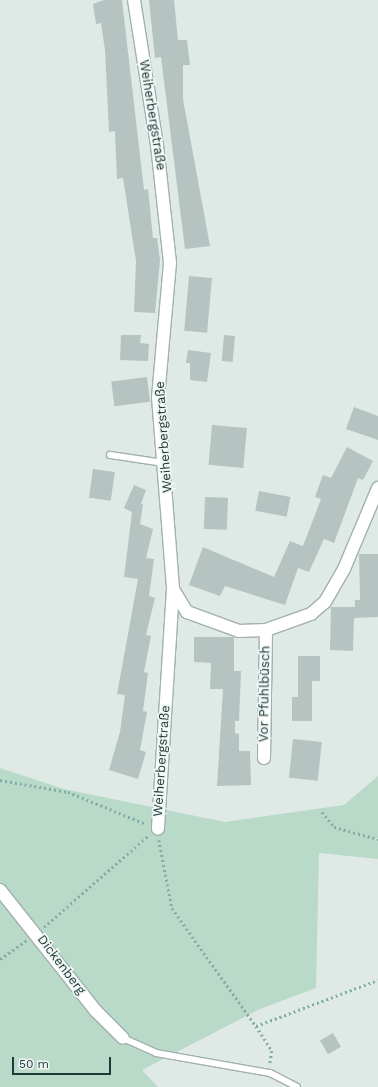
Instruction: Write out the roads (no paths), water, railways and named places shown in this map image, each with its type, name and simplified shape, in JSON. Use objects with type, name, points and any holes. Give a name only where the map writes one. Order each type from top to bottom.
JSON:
[{"type":"street","name":"Weiherbergstraße","points":[[134,0],[169,240],[158,397],[173,589],[158,829]]},
{"type":"street","points":[[173,589],[187,612],[239,631],[266,630],[311,614],[325,602],[344,569],[378,488]]},
{"type":"street","name":"Vor Pfuhlbüsch","points":[[264,758],[266,630]]},
{"type":"street","name":"Dickenberg","points":[[0,890],[37,933],[96,1011],[123,1038]]},
{"type":"lane","points":[[110,456],[164,463]]},
{"type":"lane","points":[[123,1038],[156,1052],[270,1073],[297,1087]]}]
